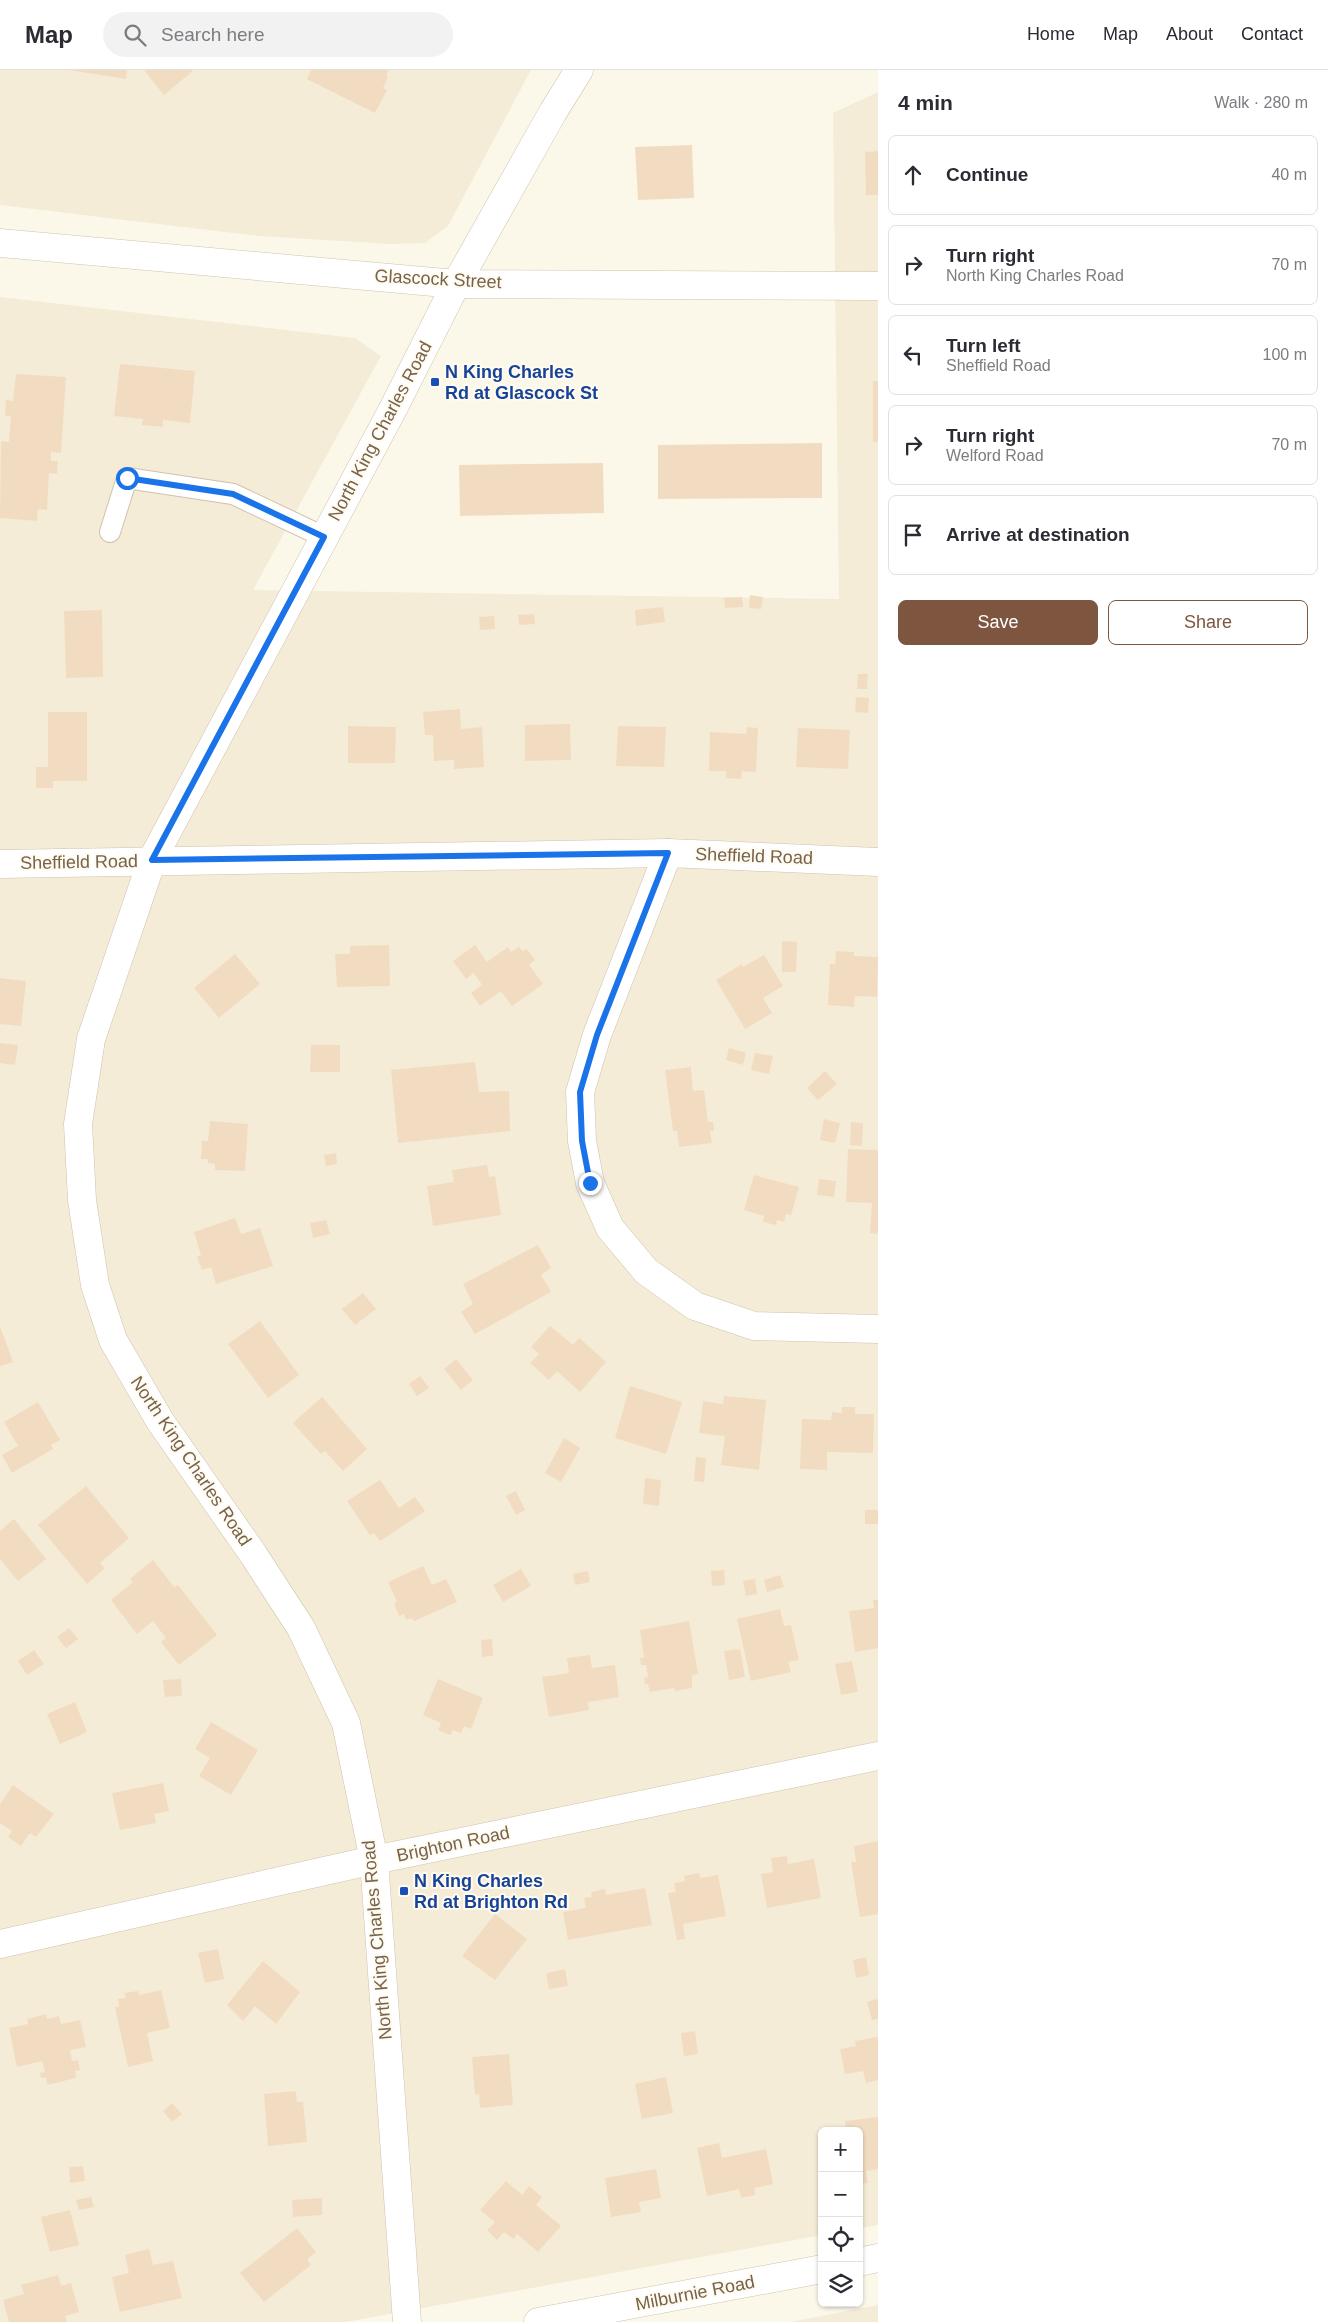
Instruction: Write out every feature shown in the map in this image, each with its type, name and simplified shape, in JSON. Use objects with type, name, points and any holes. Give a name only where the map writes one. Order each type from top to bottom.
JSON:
[{"type":"street","name":"North King Charles Road","points":[[407,2322],[374,1860],[346,1723],[302,1628],[253,1554],[160,1422],[113,1340],[96,1285],[82,1200],[78,1124],[91,1039],[152,860],[456,284],[553,112],[579,70]]},
{"type":"street","name":"Glascock Street","points":[[0,243],[456,284],[878,286]]},
{"type":"street","name":"Sheffield Road","points":[[0,864],[668,853],[878,862]]},
{"type":"street","points":[[668,853],[597,1035],[580,1092],[582,1141],[590,1183],[610,1228],[640,1264],[646,1271],[695,1306],[754,1326],[878,1329]]},
{"type":"street","name":"Brighton Road","points":[[0,1944],[374,1860],[878,1756]]},
{"type":"street","points":[[863,2261],[878,2258]]},
{"type":"street","name":"Milburnie Road","points":[[538,2322],[818,2270]]},
{"type":"lane","points":[[110,532],[127,478],[233,494],[324,537]]},
{"type":"shaded area","points":[[0,70],[531,70],[448,226],[425,243],[391,244],[258,236],[0,205]]},
{"type":"shaded area","points":[[878,92],[878,2225],[863,2227],[863,2127],[818,2127],[818,2236],[346,2322],[0,2322],[0,297],[355,338],[381,356],[253,590],[839,599],[833,113]]},
{"type":"shaded area","points":[[878,2305],[878,2322],[790,2322]]},
{"type":"building","points":[[69,70],[127,70],[126,79]]},
{"type":"building","points":[[144,70],[192,70],[193,71],[164,95]]},
{"type":"building","points":[[311,70],[389,70],[383,88],[387,90],[375,113],[307,79]]},
{"type":"building","points":[[692,145],[694,198],[638,200],[635,147]]},
{"type":"building","points":[[878,151],[878,195],[866,195],[865,152]]},
{"type":"building","points":[[120,364],[195,371],[190,423],[163,420],[163,427],[142,425],[143,419],[114,416]]},
{"type":"building","points":[[16,374],[66,377],[61,453],[51,452],[51,461],[58,461],[57,474],[49,473],[47,510],[38,509],[37,521],[0,518],[1,441],[9,442],[11,416],[5,416],[6,400],[13,401]]},
{"type":"building","points":[[873,381],[878,381],[878,442],[873,442]]},
{"type":"building","points":[[822,443],[822,498],[658,499],[658,445]]},
{"type":"building","points":[[603,463],[604,513],[460,516],[459,465]]},
{"type":"building","points":[[750,595],[763,597],[761,609],[749,608]]},
{"type":"building","points":[[742,597],[743,607],[725,608],[724,598]]},
{"type":"building","points":[[663,607],[665,622],[636,626],[635,610]]},
{"type":"building","points":[[102,610],[103,677],[66,678],[64,611]]},
{"type":"building","points":[[534,614],[535,624],[519,625],[518,615]]},
{"type":"building","points":[[494,616],[495,629],[480,630],[479,617]]},
{"type":"building","points":[[858,674],[868,674],[867,689],[857,689]]},
{"type":"building","points":[[856,697],[869,698],[868,713],[855,712]]},
{"type":"building","points":[[460,709],[461,729],[482,727],[484,767],[454,769],[454,760],[434,761],[433,735],[425,735],[423,712]]},
{"type":"building","points":[[48,712],[87,712],[87,781],[53,781],[53,788],[36,788],[36,767],[48,767]]},
{"type":"building","points":[[570,724],[571,760],[525,761],[525,725]]},
{"type":"building","points":[[348,726],[396,727],[395,763],[348,763]]},
{"type":"building","points":[[618,726],[666,727],[664,767],[616,766]]},
{"type":"building","points":[[747,727],[758,728],[756,772],[742,771],[741,779],[726,778],[726,771],[709,771],[710,732],[746,734]]},
{"type":"building","points":[[798,728],[850,730],[848,769],[796,767]]},
{"type":"building","points":[[782,941],[797,942],[796,972],[782,972]]},
{"type":"building","points":[[389,945],[390,986],[337,987],[335,954],[350,954],[350,946]]},
{"type":"building","points":[[475,945],[487,962],[508,947],[511,952],[519,947],[522,951],[527,949],[535,960],[529,965],[543,984],[512,1006],[501,991],[480,1006],[471,993],[482,985],[474,973],[466,979],[453,961]]},
{"type":"building","points":[[836,951],[854,952],[854,956],[878,957],[877,997],[855,996],[854,1007],[828,1005],[830,964],[835,964]]},
{"type":"building","points":[[235,954],[260,984],[219,1018],[194,988]]},
{"type":"building","points":[[764,955],[783,986],[763,998],[772,1013],[745,1029],[716,980],[742,964],[743,967]]},
{"type":"building","points":[[0,978],[26,981],[21,1026],[0,1024]]},
{"type":"building","points":[[0,1043],[18,1045],[15,1065],[0,1063]]},
{"type":"building","points":[[311,1045],[340,1045],[340,1072],[310,1072]]},
{"type":"building","points":[[729,1048],[746,1053],[743,1065],[726,1060]]},
{"type":"building","points":[[755,1053],[773,1056],[769,1074],[751,1070]]},
{"type":"building","points":[[475,1062],[479,1092],[509,1091],[510,1131],[398,1143],[391,1070]]},
{"type":"building","points":[[691,1067],[693,1091],[704,1090],[708,1122],[713,1122],[714,1131],[710,1131],[712,1143],[679,1147],[677,1131],[673,1131],[665,1070]]},
{"type":"building","points":[[825,1071],[837,1084],[818,1100],[807,1088]]},
{"type":"building","points":[[824,1119],[840,1123],[835,1143],[820,1140]]},
{"type":"building","points":[[210,1121],[248,1124],[245,1171],[215,1170],[215,1164],[208,1163],[208,1159],[201,1159],[202,1141],[208,1141]]},
{"type":"building","points":[[851,1122],[863,1123],[862,1146],[850,1145]]},
{"type":"building","points":[[848,1149],[878,1150],[878,1234],[870,1233],[872,1203],[846,1202]]},
{"type":"building","points":[[336,1153],[337,1164],[326,1166],[324,1155]]},
{"type":"building","points":[[487,1165],[489,1177],[495,1176],[501,1215],[433,1226],[427,1186],[454,1182],[452,1170]]},
{"type":"building","points":[[754,1175],[799,1187],[791,1215],[786,1214],[784,1222],[777,1220],[776,1225],[763,1222],[764,1216],[744,1210]]},
{"type":"building","points":[[819,1179],[836,1181],[834,1197],[817,1195]]},
{"type":"building","points":[[235,1218],[241,1234],[260,1228],[273,1266],[216,1284],[211,1267],[202,1270],[197,1257],[201,1255],[194,1232]]},
{"type":"building","points":[[326,1220],[330,1234],[313,1238],[310,1223]]},
{"type":"building","points":[[538,1245],[551,1268],[541,1275],[551,1292],[475,1334],[461,1312],[473,1304],[463,1284]]},
{"type":"building","points":[[363,1293],[376,1309],[355,1325],[342,1309]]},
{"type":"building","points":[[260,1321],[299,1375],[268,1398],[228,1344]]},
{"type":"building","points":[[0,1326],[13,1362],[0,1366]]},
{"type":"building","points":[[550,1326],[573,1345],[579,1338],[606,1362],[580,1392],[557,1371],[549,1380],[530,1363],[539,1354],[531,1347]]},
{"type":"building","points":[[456,1359],[473,1380],[461,1390],[444,1369]]},
{"type":"building","points":[[420,1376],[429,1388],[417,1396],[409,1384]]},
{"type":"building","points":[[630,1386],[682,1402],[666,1454],[615,1438]]},
{"type":"building","points":[[724,1396],[766,1400],[759,1470],[721,1465],[725,1436],[699,1433],[703,1401],[723,1404]]},
{"type":"building","points":[[322,1397],[367,1449],[343,1471],[325,1451],[321,1454],[293,1423]]},
{"type":"building","points":[[38,1402],[60,1440],[51,1445],[53,1449],[12,1473],[2,1455],[18,1446],[4,1422]]},
{"type":"building","points":[[842,1407],[855,1407],[855,1414],[874,1414],[873,1453],[827,1452],[827,1470],[800,1469],[802,1419],[831,1420],[832,1412],[842,1413]]},
{"type":"building","points":[[564,1438],[580,1448],[561,1482],[545,1473]]},
{"type":"building","points":[[696,1457],[706,1458],[704,1482],[694,1481]]},
{"type":"building","points":[[645,1478],[661,1480],[659,1506],[643,1504]]},
{"type":"building","points":[[380,1480],[399,1508],[415,1497],[425,1511],[380,1541],[374,1533],[370,1535],[347,1501]]},
{"type":"building","points":[[86,1486],[129,1538],[100,1563],[105,1568],[87,1584],[38,1525]]},
{"type":"building","points":[[516,1491],[525,1510],[516,1515],[506,1496]]},
{"type":"building","points":[[865,1510],[878,1510],[878,1524],[865,1524]]},
{"type":"building","points":[[14,1519],[46,1559],[18,1581],[0,1559],[0,1531]]},
{"type":"building","points":[[153,1560],[174,1587],[178,1585],[217,1635],[179,1665],[161,1642],[166,1638],[153,1621],[137,1634],[111,1600],[133,1582],[130,1579]]},
{"type":"building","points":[[423,1566],[432,1585],[446,1579],[457,1602],[414,1621],[412,1618],[406,1620],[404,1614],[399,1616],[394,1604],[397,1602],[388,1582]]},
{"type":"building","points":[[521,1569],[531,1586],[503,1602],[493,1585]]},
{"type":"building","points":[[724,1570],[725,1585],[712,1586],[711,1571]]},
{"type":"building","points":[[588,1571],[590,1582],[575,1585],[573,1574]]},
{"type":"building","points":[[780,1575],[784,1587],[767,1592],[764,1580]]},
{"type":"building","points":[[755,1579],[757,1594],[746,1596],[743,1581]]},
{"type":"building","points":[[873,1600],[878,1600],[878,1648],[855,1652],[849,1611],[874,1608]]},
{"type":"building","points":[[780,1609],[784,1626],[791,1625],[799,1660],[788,1662],[791,1672],[751,1681],[737,1619]]},
{"type":"building","points":[[689,1621],[698,1674],[692,1675],[692,1688],[675,1691],[674,1688],[650,1692],[644,1678],[648,1677],[646,1665],[641,1665],[640,1658],[644,1657],[640,1630]]},
{"type":"building","points":[[69,1628],[78,1639],[66,1648],[57,1637]]},
{"type":"building","points":[[492,1639],[493,1656],[482,1657],[481,1640]]},
{"type":"building","points":[[740,1649],[745,1677],[729,1680],[724,1651]]},
{"type":"building","points":[[34,1650],[44,1664],[27,1675],[18,1661]]},
{"type":"building","points":[[590,1655],[592,1668],[615,1665],[619,1697],[588,1702],[589,1710],[549,1717],[542,1677],[569,1673],[567,1658]]},
{"type":"building","points":[[852,1661],[858,1692],[841,1695],[835,1664]]},
{"type":"building","points":[[181,1679],[182,1696],[165,1697],[163,1680]]},
{"type":"building","points":[[438,1679],[483,1698],[471,1729],[464,1726],[461,1733],[453,1730],[450,1735],[438,1730],[441,1723],[423,1715]]},
{"type":"building","points":[[75,1702],[87,1732],[60,1744],[47,1714]]},
{"type":"building","points":[[211,1722],[258,1750],[231,1795],[199,1776],[210,1758],[195,1749]]},
{"type":"building","points":[[163,1783],[169,1811],[154,1814],[156,1823],[120,1830],[112,1793]]},
{"type":"building","points":[[13,1785],[54,1814],[36,1837],[30,1833],[21,1846],[8,1837],[12,1831],[0,1823],[0,1804]]},
{"type":"building","points":[[878,1841],[878,1914],[860,1917],[851,1862],[856,1862],[854,1846]]},
{"type":"building","points":[[787,1856],[788,1864],[814,1859],[821,1898],[767,1908],[761,1874],[773,1872],[771,1858]]},
{"type":"building","points":[[699,1873],[700,1878],[718,1875],[726,1916],[683,1924],[685,1939],[677,1940],[668,1893],[676,1892],[674,1883],[685,1881],[684,1876]]},
{"type":"building","points":[[645,1888],[652,1925],[568,1940],[563,1912],[586,1908],[584,1898],[592,1897],[591,1892],[605,1889],[606,1895]]},
{"type":"building","points":[[495,1914],[527,1939],[495,1980],[462,1956]]},
{"type":"building","points":[[218,1949],[224,1979],[205,1983],[198,1953]]},
{"type":"building","points":[[866,1957],[869,1975],[856,1978],[853,1960]]},
{"type":"building","points":[[263,1961],[300,1992],[276,2024],[255,2006],[243,2021],[227,2005]]},
{"type":"building","points":[[565,1969],[568,1986],[549,1989],[546,1973]]},
{"type":"building","points":[[161,1990],[170,2028],[147,2033],[153,2061],[128,2067],[115,2007],[119,2007],[118,1999],[126,1998],[124,1993],[138,1991],[139,1995]]},
{"type":"building","points":[[878,1999],[878,2019],[872,2020],[867,2002]]},
{"type":"building","points":[[46,2014],[47,2019],[59,2016],[61,2024],[80,2020],[86,2047],[70,2050],[72,2061],[78,2060],[80,2070],[75,2071],[76,2078],[47,2085],[46,2077],[41,2078],[40,2073],[45,2072],[42,2061],[17,2067],[9,2028],[28,2024],[27,2019]]},
{"type":"building","points":[[695,2031],[698,2054],[684,2056],[681,2033]]},
{"type":"building","points":[[878,2037],[878,2080],[866,2083],[863,2071],[845,2074],[840,2049],[856,2046],[855,2041]]},
{"type":"building","points":[[509,2054],[513,2105],[480,2108],[479,2094],[475,2095],[472,2057]]},
{"type":"building","points":[[666,2077],[673,2113],[642,2119],[635,2084]]},
{"type":"building","points":[[296,2091],[297,2102],[303,2102],[307,2142],[268,2146],[264,2094]]},
{"type":"building","points":[[172,2103],[182,2114],[172,2122],[163,2111]]},
{"type":"building","points":[[878,2117],[878,2169],[866,2171],[868,2183],[863,2184],[863,2127],[846,2127],[845,2121]]},
{"type":"building","points":[[719,2143],[722,2158],[766,2149],[773,2184],[754,2188],[755,2195],[741,2198],[739,2189],[707,2196],[697,2148]]},
{"type":"building","points":[[83,2166],[85,2181],[70,2183],[69,2167]]},
{"type":"building","points":[[656,2169],[661,2198],[639,2202],[641,2212],[611,2217],[605,2178]]},
{"type":"building","points":[[506,2181],[522,2195],[529,2186],[542,2197],[536,2205],[561,2226],[538,2252],[517,2234],[513,2239],[504,2232],[497,2240],[487,2230],[495,2222],[480,2210]]},
{"type":"building","points":[[91,2197],[94,2207],[79,2210],[76,2200]]},
{"type":"building","points":[[322,2198],[322,2215],[293,2217],[292,2200]]},
{"type":"building","points":[[70,2210],[79,2245],[50,2252],[41,2217]]},
{"type":"building","points":[[297,2228],[316,2252],[307,2259],[311,2265],[264,2302],[240,2273]]},
{"type":"building","points":[[149,2249],[153,2265],[173,2261],[182,2298],[120,2312],[112,2277],[129,2273],[125,2255]]},
{"type":"building","points":[[58,2275],[61,2286],[71,2283],[79,2312],[65,2316],[67,2322],[9,2322],[3,2300],[24,2294],[21,2285]]},
{"type":"place","name":"N King Charles Rd at Glascock St","points":[[435,382]]},
{"type":"place","name":"N King Charles Rd at Brighton Rd","points":[[404,1891]]},
{"type":"route","points":[[127,478],[233,494],[324,537],[152,860],[668,853],[597,1035],[580,1092],[582,1141],[590,1183]]}]
